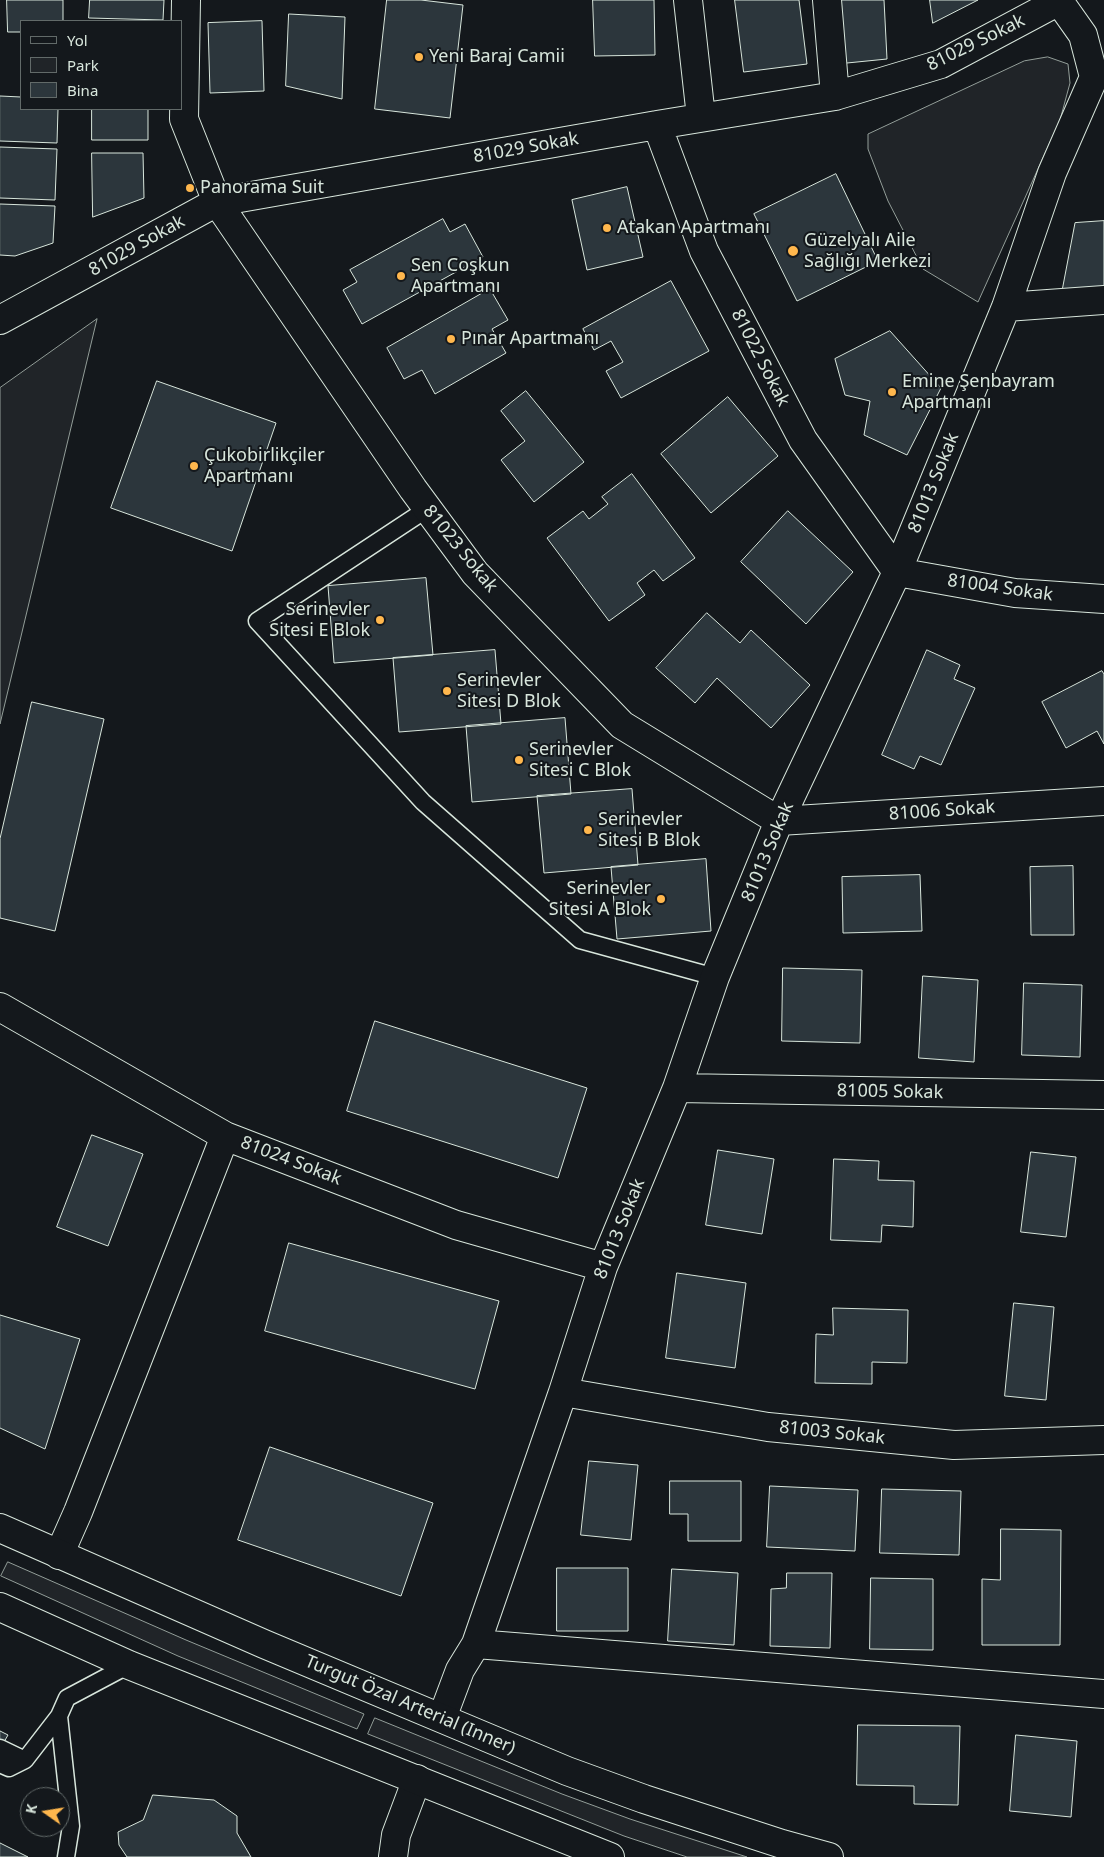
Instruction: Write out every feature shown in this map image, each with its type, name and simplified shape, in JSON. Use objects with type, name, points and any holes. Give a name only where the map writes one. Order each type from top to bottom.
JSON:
[{"type":"street","name":"81023 Sokak","points":[[186,0],[184,119],[218,202],[427,508],[475,573],[622,725],[780,821]]},
{"type":"street","points":[[688,0],[702,117]]},
{"type":"street","points":[[827,0],[835,96]]},
{"type":"street","name":"81029 Sokak","points":[[0,320],[218,202],[702,117],[835,96],[942,64],[1060,1]]},
{"type":"street","name":"81013 Sokak","points":[[442,1718],[460,1670],[476,1644],[563,1392],[603,1266],[677,1088],[715,977],[780,821],[897,572],[1006,307],[1052,172],[1099,77],[1083,35],[1060,1]]},
{"type":"street","name":"81022 Sokak","points":[[657,125],[704,251],[803,440],[897,572]]},
{"type":"street","points":[[1006,307],[1104,300]]},
{"type":"street","name":"81004 Sokak","points":[[897,572],[1015,593],[1104,599]]},
{"type":"street","name":"81006 Sokak","points":[[780,821],[1104,801]]},
{"type":"street","name":"81024 Sokak","points":[[0,1007],[225,1136],[456,1225],[603,1266]]},
{"type":"street","name":"81005 Sokak","points":[[677,1088],[1104,1095]]},
{"type":"street","points":[[59,1555],[82,1503],[225,1136]]},
{"type":"street","name":"81003 Sokak","points":[[563,1392],[768,1427],[954,1445],[1104,1440]]},
{"type":"street","name":"Turgut Özal Arterial (Inner)","points":[[0,1528],[264,1644],[567,1771],[644,1799],[782,1844],[829,1857]]},
{"type":"street","points":[[0,1607],[129,1665],[610,1857]]},
{"type":"street","points":[[476,1644],[1104,1694]]},
{"type":"street","points":[[393,1857],[396,1835],[416,1779]]},
{"type":"lane","points":[[427,508],[257,620],[423,802],[580,940],[715,977]]},
{"type":"lane","points":[[3,1769],[25,1760],[59,1716],[67,1698],[129,1665]]},
{"type":"lane","points":[[59,1716],[71,1826],[66,1857]]},
{"type":"lane","points":[[0,1748],[25,1760]]},
{"type":"green space","points":[[1048,57],[1068,64],[1070,83],[1060,120],[978,302],[923,269],[888,201],[868,149],[868,134],[1024,61]]},
{"type":"green space","points":[[97,319],[0,724],[0,388]]},
{"type":"green space","points":[[8,1562],[186,1640],[364,1714],[357,1729],[178,1656],[1,1576]]},
{"type":"green space","points":[[375,1718],[562,1794],[630,1819],[747,1857],[687,1857],[624,1836],[368,1734]]},
{"type":"building","points":[[7,0],[63,0],[63,20],[20,20],[20,32],[8,32]]},
{"type":"building","points":[[90,0],[164,0],[163,20],[89,18]]},
{"type":"building","name":"Yeni Baraj Camii","points":[[387,0],[421,0],[463,5],[450,118],[375,109]]},
{"type":"building","points":[[593,0],[654,0],[655,55],[595,56]]},
{"type":"building","points":[[735,0],[799,0],[807,64],[744,72]]},
{"type":"building","points":[[832,0],[884,0],[887,59],[837,64]]},
{"type":"building","points":[[930,0],[978,0],[933,23]]},
{"type":"building","points":[[289,14],[345,17],[342,99],[286,86]]},
{"type":"building","points":[[262,21],[264,91],[210,93],[208,23]]},
{"type":"building","points":[[0,96],[20,97],[20,110],[58,110],[57,143],[0,141]]},
{"type":"building","points":[[92,110],[148,110],[148,140],[92,140]]},
{"type":"building","points":[[0,147],[57,149],[55,200],[0,198]]},
{"type":"building","points":[[92,153],[143,153],[144,198],[93,217]]},
{"type":"building","name":"Güzelyalı Aile Sağlığı Merkezi","points":[[836,174],[878,261],[797,301],[754,214]]},
{"type":"building","name":"Atakan Apartmanı","points":[[627,187],[643,257],[587,270],[572,200]]},
{"type":"building","points":[[0,204],[55,206],[53,243],[15,256],[0,255]]},
{"type":"building","name":"Sen Coşkun Apartmanı","points":[[443,219],[450,232],[465,224],[483,257],[362,324],[343,290],[357,282],[350,270]]},
{"type":"building","points":[[1104,221],[1104,288],[1062,291],[1075,223]]},
{"type":"building","points":[[671,281],[709,351],[621,398],[606,371],[623,362],[611,341],[594,350],[583,329]]},
{"type":"building","name":"Pınar Apartmanı","points":[[490,289],[508,320],[492,329],[506,353],[435,394],[422,370],[404,379],[387,348]]},
{"type":"building","name":"Emine Şenbayram Apartmanı","points":[[890,331],[941,388],[907,455],[864,435],[870,401],[845,395],[835,359]]},
{"type":"building","name":"Çukobirlikçiler Apartmanı","points":[[157,381],[276,423],[232,551],[111,508]]},
{"type":"building","points":[[526,391],[584,462],[534,502],[501,460],[525,441],[501,411]]},
{"type":"building","points":[[728,397],[778,456],[711,513],[661,454]]},
{"type":"building","points":[[632,474],[695,558],[663,581],[654,570],[637,583],[645,595],[609,621],[547,538],[583,511],[589,519],[608,504],[602,497]]},
{"type":"building","points":[[788,511],[853,572],[806,624],[741,562]]},
{"type":"building","name":"Serinevler Sitesi E Blok","points":[[426,578],[433,655],[334,663],[328,586]]},
{"type":"building","points":[[707,613],[740,643],[751,630],[810,685],[771,728],[717,678],[695,703],[656,668]]},
{"type":"building","name":"Serinevler Sitesi D Blok","points":[[495,650],[501,724],[399,732],[393,658]]},
{"type":"building","points":[[927,650],[960,665],[954,679],[975,688],[941,765],[920,756],[914,769],[882,755]]},
{"type":"building","points":[[1102,671],[1104,674],[1104,744],[1097,731],[1066,748],[1042,702]]},
{"type":"building","points":[[32,702],[104,719],[55,931],[0,918],[0,839]]},
{"type":"building","name":"Serinevler Sitesi C Blok","points":[[565,718],[571,794],[472,802],[466,726]]},
{"type":"building","name":"Serinevler Sitesi B Blok","points":[[632,789],[638,865],[544,873],[537,796]]},
{"type":"building","name":"Serinevler Sitesi A Blok","points":[[706,859],[711,931],[617,939],[611,867]]},
{"type":"building","points":[[1073,866],[1074,935],[1031,935],[1030,867]]},
{"type":"building","points":[[920,875],[922,931],[843,933],[842,877]]},
{"type":"building","points":[[783,968],[862,970],[860,1043],[782,1041]]},
{"type":"building","points":[[923,976],[978,980],[974,1062],[919,1058]]},
{"type":"building","points":[[1024,983],[1082,985],[1080,1057],[1022,1055]]},
{"type":"building","points":[[375,1021],[587,1088],[558,1178],[347,1111]]},
{"type":"building","points":[[92,1135],[143,1154],[108,1246],[57,1227]]},
{"type":"building","points":[[718,1150],[774,1159],[762,1234],[706,1225]]},
{"type":"building","points":[[1031,1152],[1076,1157],[1066,1237],[1021,1232]]},
{"type":"building","points":[[834,1159],[879,1161],[878,1180],[914,1181],[913,1227],[882,1225],[881,1242],[831,1240]]},
{"type":"building","points":[[289,1243],[499,1301],[475,1389],[265,1331]]},
{"type":"building","points":[[677,1273],[746,1283],[735,1368],[666,1358]]},
{"type":"building","points":[[1014,1303],[1054,1307],[1046,1400],[1005,1396]]},
{"type":"building","points":[[833,1308],[908,1310],[907,1363],[872,1362],[872,1384],[815,1383],[816,1334],[833,1335]]},
{"type":"building","points":[[0,1315],[80,1339],[45,1449],[0,1428]]},
{"type":"building","points":[[270,1447],[433,1503],[401,1596],[238,1540]]},
{"type":"building","points":[[589,1461],[638,1465],[631,1540],[581,1535]]},
{"type":"building","points":[[670,1481],[741,1481],[741,1541],[688,1541],[688,1514],[670,1514]]},
{"type":"building","points":[[770,1486],[858,1490],[855,1551],[767,1547]]},
{"type":"building","points":[[882,1489],[961,1491],[959,1555],[880,1553]]},
{"type":"building","points":[[1001,1529],[1061,1530],[1060,1645],[982,1645],[982,1579],[1000,1580]]},
{"type":"building","points":[[557,1568],[628,1568],[628,1631],[557,1631]]},
{"type":"building","points":[[672,1569],[738,1573],[734,1645],[668,1641]]},
{"type":"building","points":[[787,1573],[832,1573],[830,1648],[770,1646],[771,1589],[786,1588]]},
{"type":"building","points":[[871,1578],[933,1579],[933,1650],[870,1649]]},
{"type":"building","points":[[858,1725],[960,1726],[958,1805],[914,1804],[914,1786],[857,1785]]},
{"type":"building","points":[[0,1731],[8,1735],[0,1749]]},
{"type":"building","points":[[1016,1735],[1077,1741],[1071,1817],[1010,1811]]},
{"type":"building","points":[[153,1795],[214,1800],[237,1816],[237,1833],[251,1857],[127,1857],[119,1845],[118,1832],[143,1820]]},
{"type":"building","points":[[0,1843],[28,1857],[0,1857]]},
{"type":"place","name":"Yeni Baraj Camii","points":[[419,57]]},
{"type":"place","name":"Panorama Suit","points":[[190,188]]},
{"type":"place","name":"Atakan Apartmanı","points":[[607,228]]},
{"type":"place","name":"Güzelyalı Aile Sağlığı Merkezi","points":[[793,251]]},
{"type":"place","name":"Sen Coşkun Apartmanı","points":[[401,276]]},
{"type":"place","name":"Pınar Apartmanı","points":[[451,339]]},
{"type":"place","name":"Emine Şenbayram Apartmanı","points":[[892,392]]},
{"type":"place","name":"Çukobirlikçiler Apartmanı","points":[[194,466]]},
{"type":"place","name":"Serinevler Sitesi E Blok","points":[[380,620]]},
{"type":"place","name":"Serinevler Sitesi D Blok","points":[[447,691]]},
{"type":"place","name":"Serinevler Sitesi C Blok","points":[[519,760]]},
{"type":"place","name":"Serinevler Sitesi B Blok","points":[[588,830]]},
{"type":"place","name":"Serinevler Sitesi A Blok","points":[[661,899]]}]
